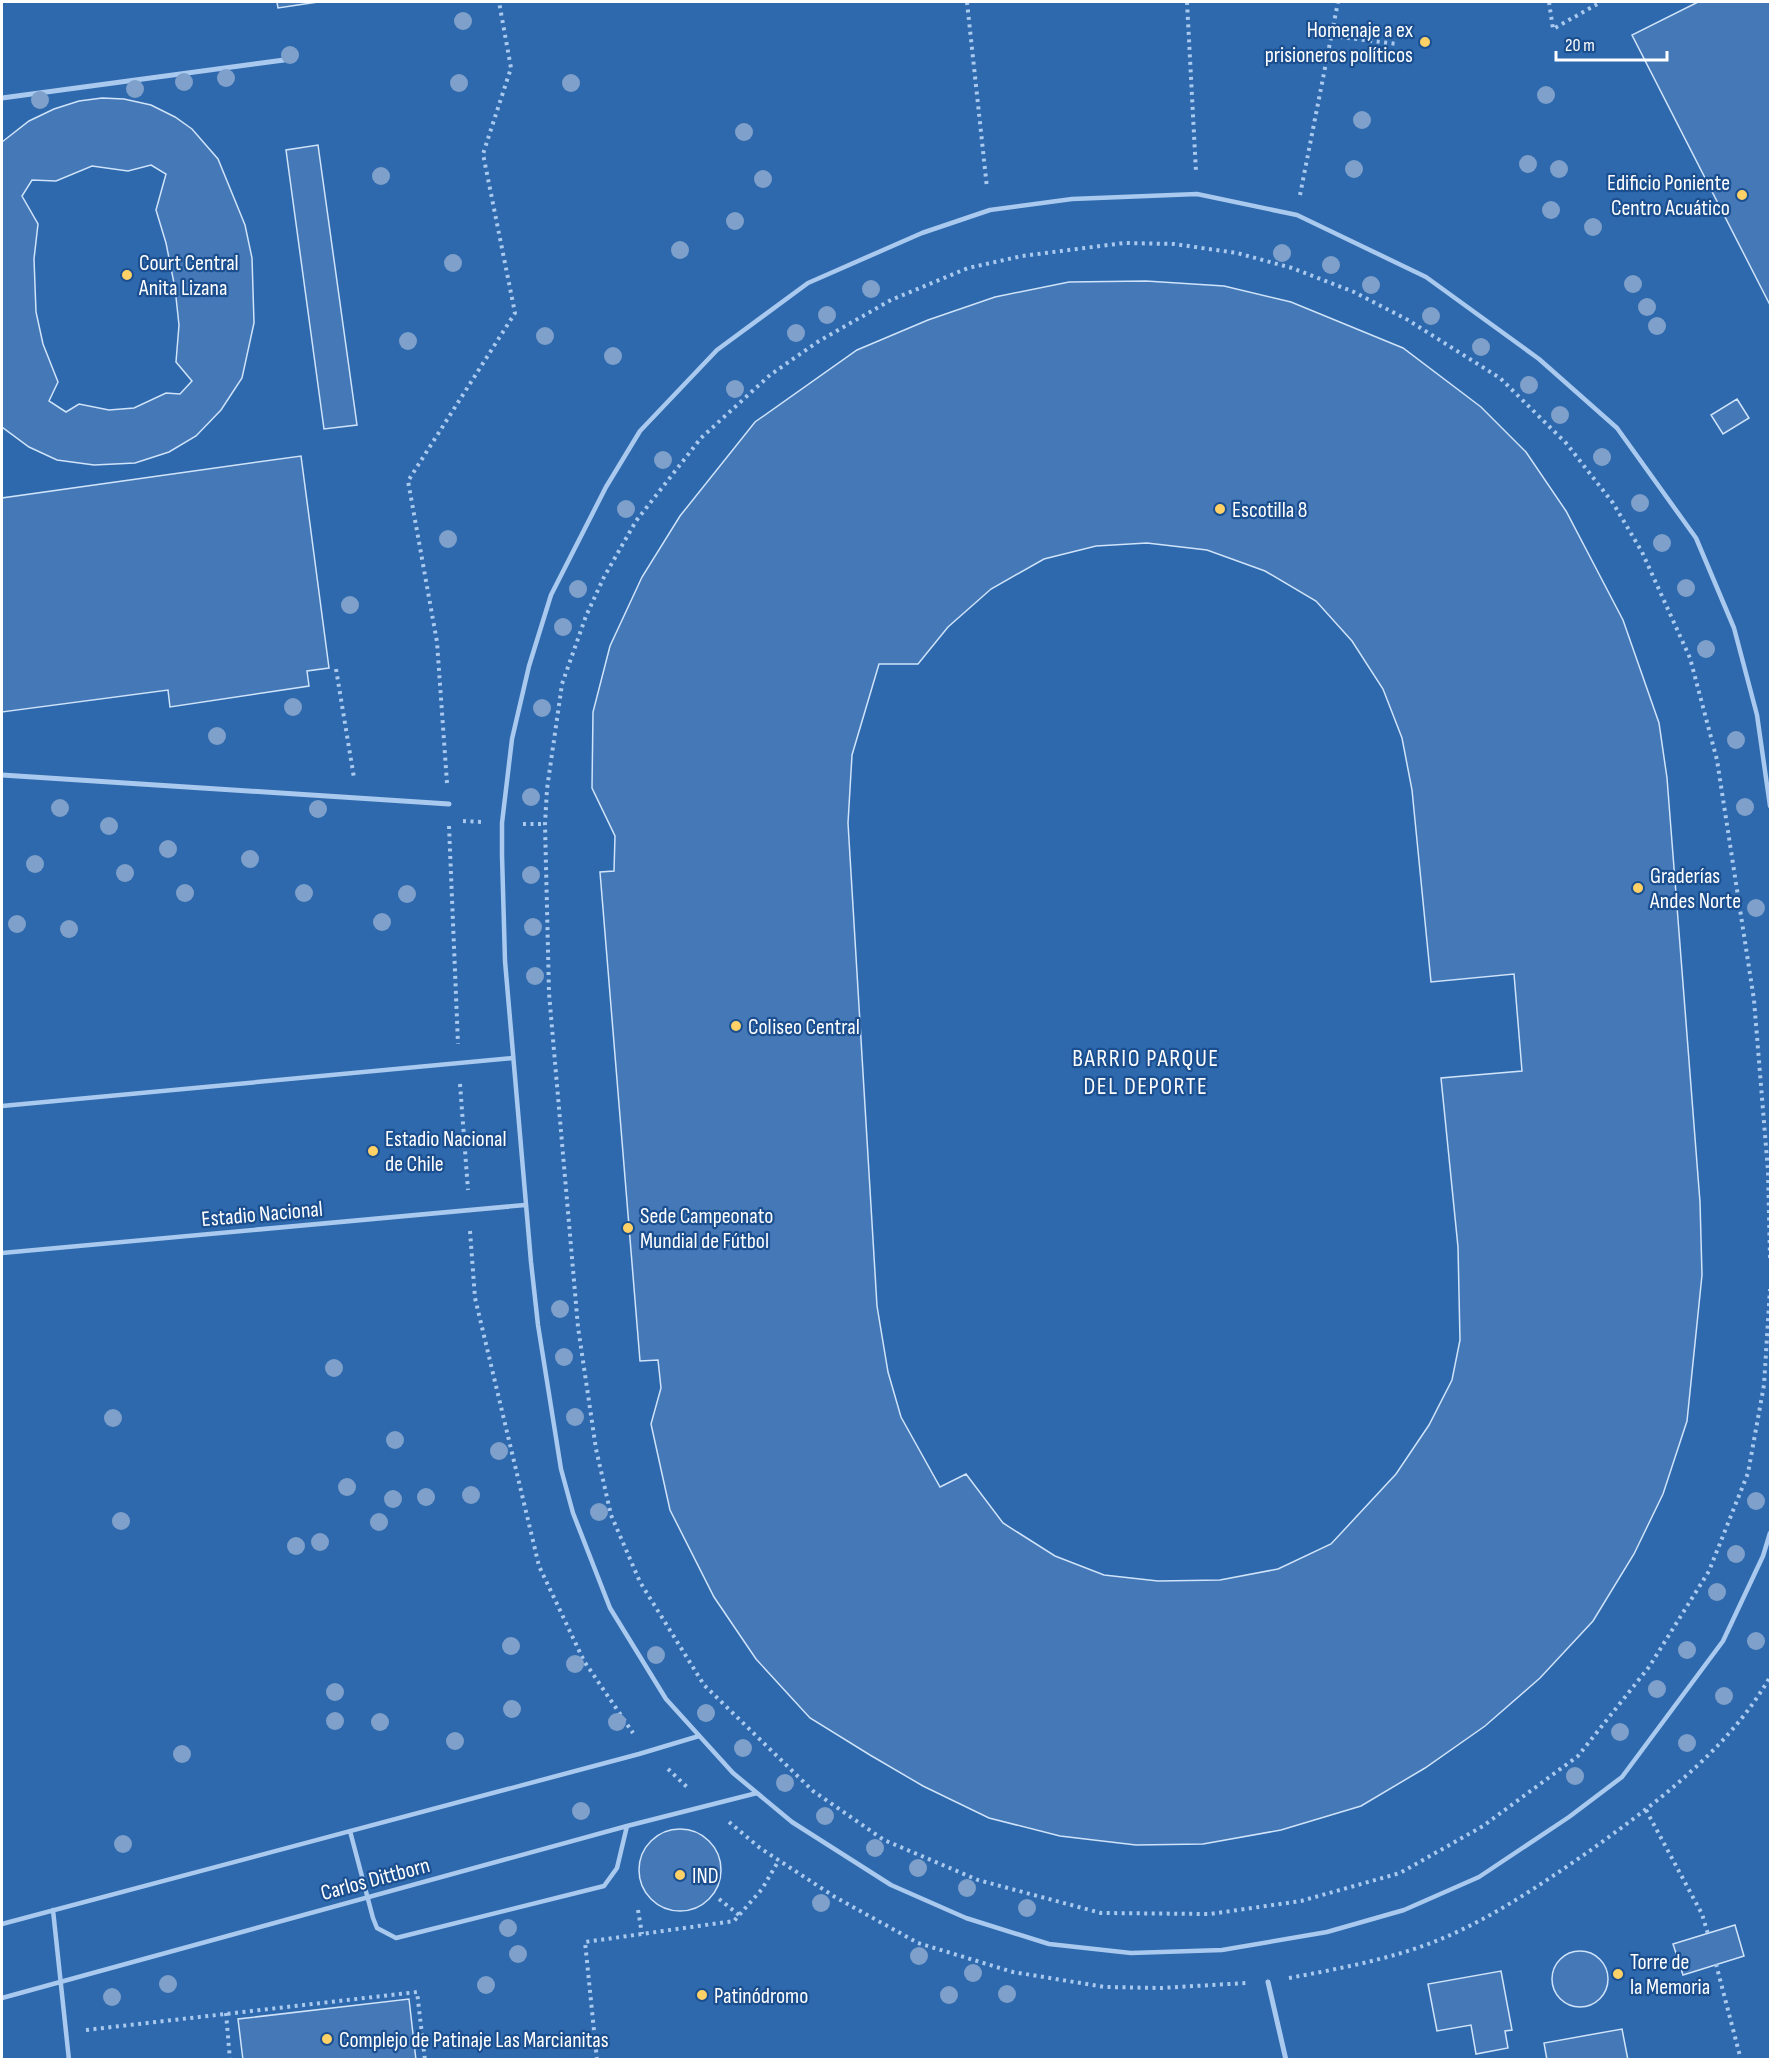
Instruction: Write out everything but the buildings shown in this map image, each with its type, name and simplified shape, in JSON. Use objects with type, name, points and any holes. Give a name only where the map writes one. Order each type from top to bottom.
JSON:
[{"type":"street","points":[[2,98],[284,60]]},
{"type":"street","points":[[2,775],[449,804]]},
{"type":"street","points":[[1268,1982],[1286,2060]]},
{"type":"lane","points":[[1770,806],[1757,715],[1734,628],[1696,537],[1617,428],[1539,359],[1426,277],[1296,216],[1197,194],[1072,199],[990,210],[922,233],[808,283],[717,350],[640,431],[606,487],[551,595],[529,666],[512,739],[502,823],[505,961],[525,1205],[540,1336],[561,1469],[573,1513],[610,1608],[666,1699],[733,1773],[792,1822],[891,1885],[966,1918],[1049,1944],[1131,1953],[1222,1950],[1327,1932],[1404,1910],[1479,1877],[1569,1817],[1622,1777],[1723,1641],[1763,1556],[1770,1533]]},
{"type":"lane","points":[[2,1106],[513,1058]]},
{"type":"lane","name":"Estadio Nacional","points":[[2,1253],[525,1205]]},
{"type":"lane","points":[[2,1924],[699,1736]]},
{"type":"lane","name":"Carlos Dittborn","points":[[2,1998],[627,1826],[757,1793]]},
{"type":"lane","points":[[350,1831],[377,1928],[396,1938],[604,1886],[614,1875],[627,1826]]},
{"type":"lane","points":[[52,1910],[69,2060]]},
{"type":"path","points":[[499,2],[511,68],[483,154],[515,313],[408,481],[437,642],[449,804],[459,1063],[475,1298],[539,1566],[584,1661],[636,1738],[708,1805],[779,1860],[835,1897],[918,1943],[1013,1972],[1105,1987],[1161,1988],[1268,1982],[1353,1966],[1447,1936],[1528,1894],[1646,1810],[1710,1753],[1757,1701],[1770,1677]]},
{"type":"path","points":[[967,2],[990,210]]},
{"type":"path","points":[[1187,2],[1197,194]]},
{"type":"path","points":[[1296,216],[1338,2]]},
{"type":"path","points":[[1549,2],[1553,29],[1601,2]]},
{"type":"path","points":[[1332,36],[1397,44]]},
{"type":"path","points":[[1770,1257],[1767,1172],[1754,999],[1718,760],[1690,658],[1642,552],[1613,503],[1566,443],[1500,378],[1408,320],[1354,292],[1292,268],[1238,253],[1174,244],[1124,243],[1022,256],[968,268],[891,300],[819,341],[770,375],[701,438],[636,521],[590,606],[562,684],[547,789],[545,824],[549,993],[578,1327],[596,1449],[611,1515],[640,1582],[704,1686],[813,1791],[884,1840],[978,1880],[1101,1912],[1210,1914],[1301,1901],[1400,1873],[1483,1826],[1578,1756],[1649,1667],[1709,1571],[1748,1473],[1764,1385],[1770,1289]]},
{"type":"path","points":[[336,669],[357,797]]},
{"type":"path","points":[[1646,1810],[1702,1914],[1708,1934]]},
{"type":"path","points":[[597,2060],[585,1942],[734,1921],[762,1889],[779,1860]]},
{"type":"path","points":[[719,1899],[740,1915]]},
{"type":"path","points":[[638,1910],[642,1934]]},
{"type":"path","points":[[1716,1964],[1741,2060]]},
{"type":"path","points":[[65,2032],[417,1992],[425,2060]]},
{"type":"path","points":[[226,2013],[231,2060]]},
{"type":"shaded area","points":[[2,2],[1770,2],[1770,2059],[2,2060]]},
{"type":"place","name":"Homenaje a ex prisioneros políticos","points":[[1425,42]]},
{"type":"place","name":"Edificio Poniente Centro Acuático","points":[[1742,195]]},
{"type":"place","name":"Court Central Anita Lizana","points":[[127,275]]},
{"type":"place","name":"Escotilla 8","points":[[1220,509]]},
{"type":"place","name":"Graderías Andes Norte","points":[[1638,888]]},
{"type":"place","name":"Coliseo Central","points":[[736,1026]]},
{"type":"place","name":"Estadio Nacional de Chile","points":[[373,1151]]},
{"type":"place","name":"Sede Campeonato Mundial de Fútbol","points":[[628,1228]]},
{"type":"place","name":"IND","points":[[680,1875]]},
{"type":"place","name":"Torre de la Memoria","points":[[1618,1974]]},
{"type":"place","name":"Patinódromo","points":[[702,1995]]},
{"type":"place","name":"Complejo de Patinaje Las Marcianitas","points":[[327,2039]]},
{"type":"district","name":"BARRIO PARQUE DEL DEPORTE","points":[[1146,1072]]}]
